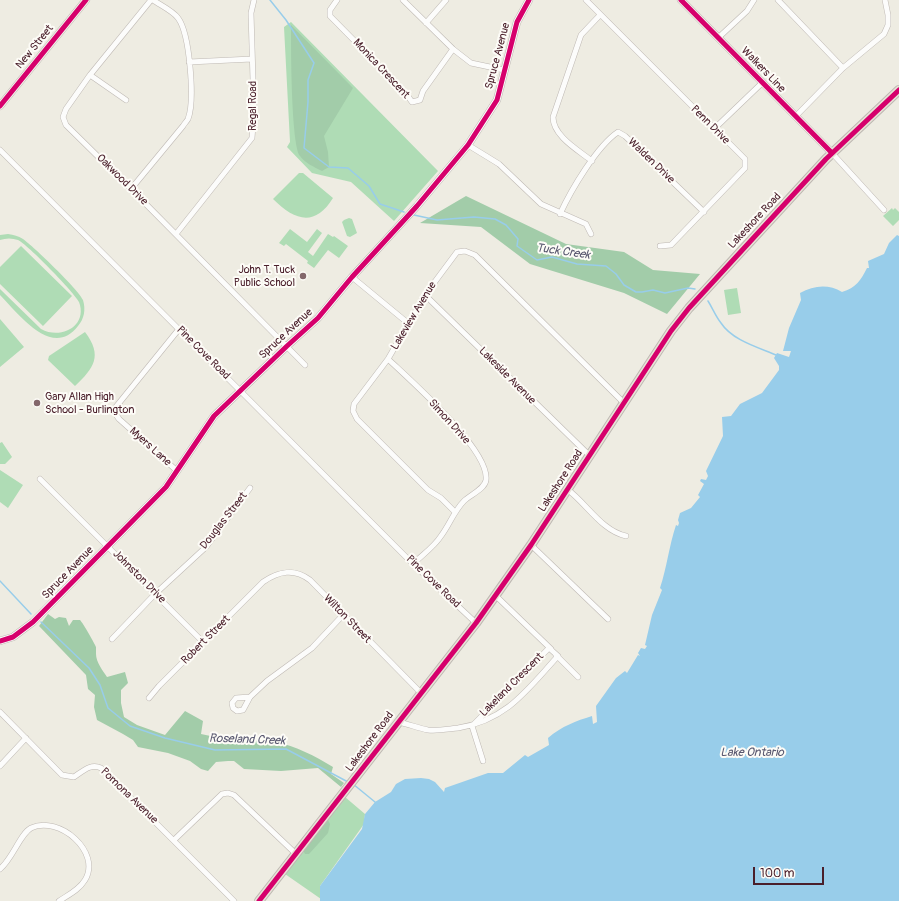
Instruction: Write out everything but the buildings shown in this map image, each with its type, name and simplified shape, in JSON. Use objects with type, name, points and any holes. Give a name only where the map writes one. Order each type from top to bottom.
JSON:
[{"type":"main road","name":"Walkers Line","points":[[681,0],[832,153]]},
{"type":"main road","name":"New Street","points":[[0,106],[85,1]]},
{"type":"main road","name":"Lakeshore Road","points":[[259,901],[496,596],[590,456],[671,331],[689,308],[832,153],[899,90]]},
{"type":"street","points":[[131,189],[188,119],[191,103],[186,39],[178,18],[152,0]]},
{"type":"street","name":"Oakwood Drive","points":[[152,0],[90,75],[66,109],[63,117],[66,126],[131,189],[305,365]]},
{"type":"street","name":"Regal Road","points":[[176,234],[252,138],[254,113],[252,13],[254,0]]},
{"type":"street","name":"Monica Crescent","points":[[337,0],[330,10],[330,16],[405,92],[412,102],[416,102],[422,97],[423,91],[453,49]]},
{"type":"street","points":[[403,0],[453,49],[471,63],[504,70]]},
{"type":"street","points":[[426,23],[446,0]]},
{"type":"street","name":"Spruce Avenue","points":[[0,641],[13,637],[33,622],[166,487],[204,428],[240,390],[318,318],[352,276],[417,206],[468,145],[497,100],[518,22],[529,0]]},
{"type":"street","name":"Penn Drive","points":[[586,0],[745,159],[745,168],[704,212],[671,245],[660,246]]},
{"type":"street","points":[[718,38],[747,11],[754,0]]},
{"type":"street","points":[[778,0],[843,68]]},
{"type":"street","points":[[796,116],[843,68],[884,34],[888,25],[885,0]]},
{"type":"street","points":[[592,161],[556,131],[553,124],[553,117],[581,34],[600,15]]},
{"type":"street","points":[[189,62],[252,59]]},
{"type":"street","points":[[90,75],[126,100]]},
{"type":"street","points":[[714,129],[762,83]]},
{"type":"street","name":"Walden Drive","points":[[560,214],[568,196],[592,161],[617,133],[621,133],[704,212]]},
{"type":"street","points":[[468,145],[499,164],[541,204],[560,214],[586,224],[591,234]]},
{"type":"street","name":"Pine Cove Road","points":[[0,150],[413,564],[476,623]]},
{"type":"street","name":"Walkers Line","points":[[832,153],[884,210]]},
{"type":"street","name":"Lakeview Avenue","points":[[455,512],[423,484],[357,419],[353,411],[354,404],[388,359],[425,295],[457,252],[465,252],[475,255],[624,403]]},
{"type":"street","points":[[352,276],[409,324]]},
{"type":"street","name":"Lakeside Avenue","points":[[425,295],[590,456]]},
{"type":"street","name":"Myers Lane","points":[[176,470],[119,419],[115,413],[116,408],[179,329]]},
{"type":"street","name":"Simon Drive","points":[[388,359],[452,421],[469,441],[484,469],[486,478],[483,486],[465,500],[455,512],[441,537],[413,564]]},
{"type":"street","name":"Johnston Drive","points":[[40,479],[203,642]]},
{"type":"street","name":"Douglas Street","points":[[112,639],[155,594],[206,547],[250,488]]},
{"type":"street","points":[[567,489],[609,529],[618,535],[626,536]]},
{"type":"street","points":[[531,545],[608,618]]},
{"type":"street","name":"Wilton Street","points":[[263,582],[274,575],[287,572],[302,574],[421,693]]},
{"type":"street","name":"Robert Street","points":[[149,698],[159,686],[263,582]]},
{"type":"street","points":[[496,596],[578,677]]},
{"type":"street","points":[[250,698],[278,671],[312,648],[343,615]]},
{"type":"street","name":"Lakeland Crescent","points":[[398,722],[429,730],[444,730],[472,726],[504,711],[520,697],[558,656],[549,648],[472,726]]},
{"type":"street","name":"Pomona Avenue","points":[[0,712],[62,775],[74,777],[89,767],[96,765],[101,768],[234,901]]},
{"type":"street","name":"Lakeland Crescent","points":[[472,726],[483,761]]},
{"type":"street","points":[[0,766],[26,738]]},
{"type":"street","points":[[174,840],[222,794],[228,793],[234,795],[296,854]]},
{"type":"street","points":[[0,869],[12,857],[24,834],[29,829],[40,825],[52,826],[68,832],[85,851],[87,873],[86,879],[78,889],[59,901]]},
{"type":"green space","points":[[291,22],[438,171],[394,221],[351,182],[312,173],[287,147],[290,142],[284,27]]},
{"type":"green space","points":[[291,25],[353,88],[324,136],[328,152],[329,167],[322,171],[304,161],[297,148],[293,115]]},
{"type":"green space","points":[[299,173],[303,173],[333,198],[326,207],[312,217],[304,218],[297,216],[289,212],[273,199]]},
{"type":"green space","points":[[466,196],[566,244],[624,252],[653,270],[700,274],[667,314],[624,293],[530,264],[481,227],[420,223]]},
{"type":"green space","points":[[892,208],[893,210],[895,208],[899,212],[899,220],[893,226],[883,216]]},
{"type":"green space","points":[[349,218],[352,219],[357,233],[350,237],[347,236],[342,222]]},
{"type":"green space","points":[[290,229],[307,242],[317,229],[322,233],[308,252],[313,256],[328,234],[333,237],[334,236],[348,246],[339,258],[328,250],[314,268],[307,263],[308,261],[286,244],[284,246],[279,243]]},
{"type":"green space","points":[[8,234],[19,237],[28,243],[65,278],[83,300],[84,314],[82,320],[68,335],[57,338],[47,336],[36,330],[26,322],[0,295],[0,289],[41,329],[49,332],[57,333],[71,329],[80,318],[81,311],[76,297],[23,243],[14,239],[0,240],[0,235]]},
{"type":"green space","points":[[21,246],[72,296],[43,326],[0,284],[0,267]]},
{"type":"green space","points":[[737,288],[741,313],[728,315],[724,290]]},
{"type":"green space","points":[[0,319],[24,347],[0,367]]},
{"type":"green space","points":[[85,332],[91,340],[94,348],[94,361],[87,373],[75,386],[48,360],[49,356]]},
{"type":"green space","points":[[2,442],[12,457],[5,464],[0,464],[0,443]]},
{"type":"green space","points":[[0,470],[23,485],[8,508],[0,502]]},
{"type":"green space","points":[[48,614],[55,619],[59,617],[66,618],[69,626],[73,620],[80,620],[96,647],[97,660],[107,677],[125,672],[128,683],[121,690],[121,703],[124,717],[137,725],[165,735],[185,711],[203,721],[201,734],[220,738],[229,735],[240,739],[269,741],[290,746],[312,755],[333,767],[331,774],[344,783],[341,787],[318,768],[281,771],[244,769],[234,761],[228,761],[216,762],[208,771],[201,769],[190,761],[168,753],[138,747],[133,740],[97,720],[94,707],[95,695],[88,689],[86,675],[39,626]]},
{"type":"green space","points":[[345,797],[365,814],[364,824],[320,886],[321,899],[285,874]]},
{"type":"green space","points":[[324,820],[328,820],[330,824],[328,833],[309,854],[305,854],[303,850]]},
{"type":"water","name":"Lake Ontario","points":[[897,235],[899,236],[899,901],[320,901],[320,886],[362,829],[365,814],[375,802],[391,792],[396,784],[405,779],[429,779],[435,782],[444,792],[445,788],[488,773],[503,773],[525,755],[528,757],[549,745],[548,738],[569,724],[592,716],[593,724],[597,722],[596,706],[616,678],[625,671],[627,673],[638,655],[640,656],[638,653],[641,648],[645,649],[647,646],[645,645],[652,615],[662,590],[660,588],[676,525],[678,526],[680,513],[691,508],[700,497],[698,495],[704,484],[700,481],[701,479],[706,480],[708,476],[706,471],[723,436],[722,417],[731,416],[740,404],[762,393],[779,370],[779,366],[774,358],[777,353],[789,357],[791,351],[783,351],[789,328],[801,300],[800,293],[811,288],[821,286],[837,289],[842,292],[851,288],[860,280],[867,268],[869,268],[868,261],[884,254],[889,243]]},
{"type":"waterway","name":"Tuck Creek","points":[[270,0],[286,20],[314,63],[308,80],[308,102],[304,148],[329,167],[348,168],[369,186],[380,204],[404,212]]},
{"type":"waterway","name":"Tuck Creek","points":[[414,215],[437,220],[474,217],[495,219],[506,225],[518,239],[517,246],[537,260],[552,257],[577,264],[606,266],[616,274],[624,285],[636,292],[653,290],[665,293],[688,288],[695,289]]},
{"type":"waterway","name":"Tuck Creek","points":[[708,301],[719,321],[732,334],[776,355]]},
{"type":"waterway","name":"Roseland Creek","points":[[0,581],[31,614]]},
{"type":"waterway","name":"Roseland Creek","points":[[41,622],[89,668],[100,685],[108,708],[130,726],[165,738],[215,750],[286,749],[348,782]]},
{"type":"waterway","points":[[353,784],[375,802]]},
{"type":"cycle path","points":[[0,106],[86,0]]},
{"type":"cycle path","points":[[0,641],[13,637],[33,622],[166,487],[214,416],[318,318],[352,277],[417,206],[468,145],[497,100],[517,22],[529,0]]},
{"type":"cycle path","points":[[681,0],[832,153]]},
{"type":"cycle path","points":[[259,901],[476,623],[531,545],[671,331],[689,308],[826,159],[899,90]]},
{"type":"place","name":"John T. Tuck Public School","points":[[303,276]]},
{"type":"place","name":"Gary Allan High School - Burlington","points":[[37,403]]}]
